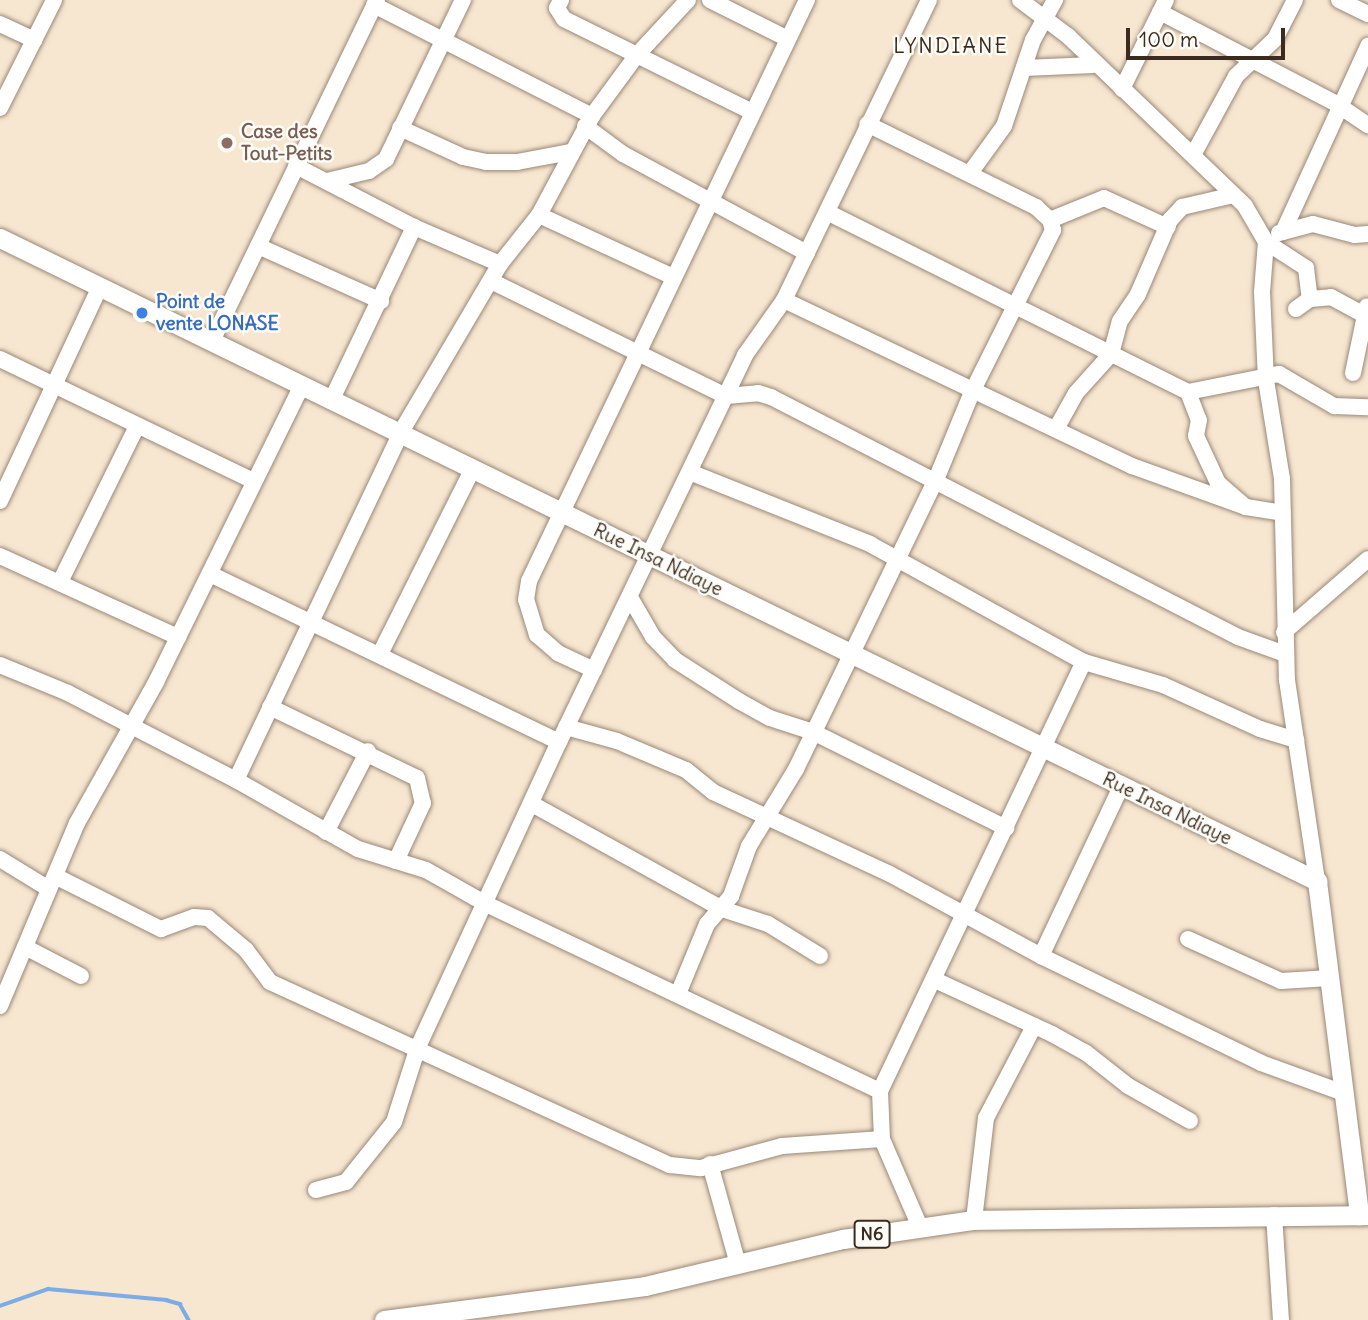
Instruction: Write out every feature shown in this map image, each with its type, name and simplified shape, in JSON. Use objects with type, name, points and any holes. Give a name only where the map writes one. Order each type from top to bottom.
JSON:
[{"type":"main road","name":"Rue Insa Ndiaye","points":[[0,238],[401,432],[1043,750],[1317,881]]},
{"type":"main road","points":[[1317,881],[1344,1093],[1363,1215]]},
{"type":"main road","name":"N6","points":[[383,1320],[645,1286],[843,1239],[974,1220],[1363,1215]]},
{"type":"street","points":[[0,108],[54,0]]},
{"type":"street","points":[[327,181],[369,171],[386,159],[463,0]]},
{"type":"street","points":[[561,0],[557,8],[564,19],[752,112]]},
{"type":"street","points":[[236,780],[401,432],[500,264],[539,215],[589,121],[637,55],[688,0]]},
{"type":"street","points":[[710,0],[788,39]]},
{"type":"street","points":[[594,670],[545,644],[530,620],[530,581],[560,511],[807,0]]},
{"type":"street","points":[[316,1190],[341,1186],[388,1131],[418,1047],[566,727],[631,600],[749,349],[784,300],[929,0]]},
{"type":"street","points":[[1020,0],[1047,16],[1093,65],[1193,155],[1254,216],[1265,239],[1262,292],[1266,380],[1283,513],[1285,654],[1317,881]]},
{"type":"street","points":[[970,173],[1004,126],[1024,68],[1055,0]]},
{"type":"street","points":[[1193,155],[1236,76],[1275,39],[1295,0]]},
{"type":"street","points":[[1339,0],[1368,14]]},
{"type":"street","points":[[212,341],[376,3],[589,121],[623,155],[711,199],[807,253]]},
{"type":"street","points":[[1122,89],[1163,6],[1252,59],[1340,106],[1368,125]]},
{"type":"street","points":[[0,24],[34,40]]},
{"type":"street","points":[[1283,232],[1368,46]]},
{"type":"street","points":[[1024,68],[1093,65]]},
{"type":"street","points":[[678,995],[707,924],[722,909],[749,846],[771,818],[895,558],[935,482],[973,390],[1051,238],[1050,220],[1036,207],[867,124]]},
{"type":"street","points":[[400,128],[463,157],[486,162],[517,162],[571,152]]},
{"type":"street","points":[[296,166],[414,227],[500,264]]},
{"type":"street","points":[[1056,429],[1076,393],[1111,354],[1120,321],[1138,294],[1168,227],[1182,208],[1234,195]]},
{"type":"street","points":[[1050,220],[1104,198],[1168,227]]},
{"type":"street","points":[[827,212],[1188,392],[1266,380],[1279,374],[1334,406],[1368,407]]},
{"type":"street","points":[[539,215],[673,277]]},
{"type":"street","points":[[1265,239],[1313,224],[1368,234]]},
{"type":"street","points":[[332,399],[414,227]]},
{"type":"street","points":[[1265,239],[1306,268],[1303,304],[1339,298],[1367,311],[1353,373]]},
{"type":"street","points":[[258,246],[381,301]]},
{"type":"street","points":[[491,281],[636,355],[726,396],[758,393],[771,397],[1238,637],[1285,654]]},
{"type":"street","points":[[0,501],[100,287]]},
{"type":"street","points":[[784,300],[1132,466],[1246,506],[1283,513]]},
{"type":"street","points":[[0,359],[253,481]]},
{"type":"street","points":[[0,1006],[86,804],[132,727],[302,384]]},
{"type":"street","points":[[1188,392],[1199,420],[1196,436],[1212,473],[1246,506]]},
{"type":"street","points":[[60,582],[137,426]]},
{"type":"street","points":[[380,654],[473,468]]},
{"type":"street","points":[[692,473],[825,525],[895,558],[1084,662],[1163,685],[1260,729],[1296,740]]},
{"type":"street","points":[[0,556],[178,637]]},
{"type":"street","points":[[1284,632],[1368,559]]},
{"type":"street","points":[[210,573],[559,742]]},
{"type":"street","points":[[631,600],[653,636],[675,660],[770,718],[813,732],[1006,828]]},
{"type":"street","points":[[920,1227],[883,1139],[880,1091],[1084,662]]},
{"type":"street","points":[[0,665],[236,780],[358,849],[426,870],[486,904],[880,1091]]},
{"type":"street","points":[[270,707],[368,751],[417,778],[423,791],[423,803],[396,861]]},
{"type":"street","points":[[566,727],[617,741],[687,770],[713,792],[771,818],[1041,956],[1261,1063],[1344,1093]]},
{"type":"street","points":[[326,832],[368,751]]},
{"type":"street","points":[[1041,956],[1121,787]]},
{"type":"street","points":[[532,804],[722,909],[768,924],[820,956]]},
{"type":"street","points":[[0,859],[161,929],[194,917],[208,918],[246,950],[270,982],[347,1021],[418,1047],[486,1084],[540,1102],[670,1165],[710,1164],[782,1146],[883,1139]]},
{"type":"street","points":[[1188,939],[1281,981],[1330,978]]},
{"type":"street","points":[[26,947],[81,976]]},
{"type":"street","points":[[935,980],[1086,1052],[1128,1086],[1191,1121]]},
{"type":"street","points":[[974,1220],[986,1118],[1034,1026]]},
{"type":"street","points":[[710,1164],[738,1264]]},
{"type":"street","points":[[1274,1215],[1281,1320]]},
{"type":"waterway","points":[[0,1306],[48,1289],[166,1300],[180,1304],[189,1320]]},
{"type":"place","name":"Case des Tout-Petits","points":[[227,143]]},
{"type":"place","name":"Point de vente LONASE","points":[[142,313]]},
{"type":"district","name":"LYNDIANE","points":[[951,46]]}]
